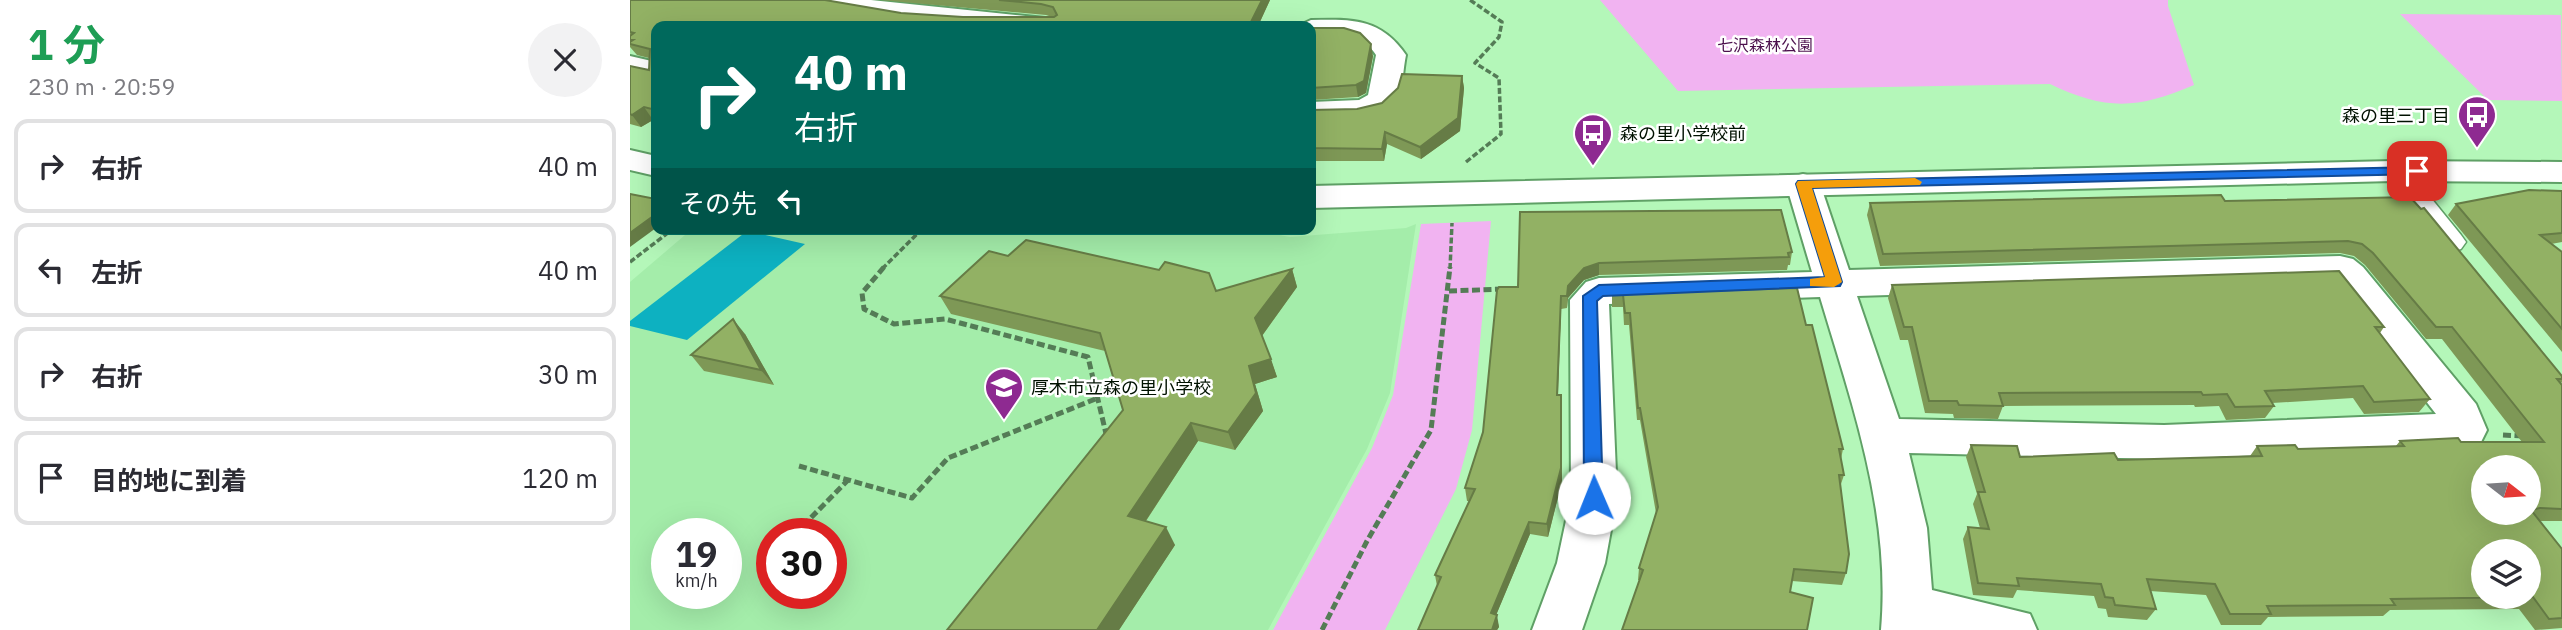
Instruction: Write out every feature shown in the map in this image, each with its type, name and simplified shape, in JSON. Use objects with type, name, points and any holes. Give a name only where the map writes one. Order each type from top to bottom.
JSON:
[{"type":"street","points":[[827,0],[886,10],[995,21]]},
{"type":"street","points":[[1316,28],[1345,28],[1369,32],[1379,38],[1391,55],[1383,99],[1378,103],[1354,109],[1316,111]]},
{"type":"street","points":[[630,65],[651,70]]},
{"type":"street","points":[[630,160],[651,165]]},
{"type":"street","points":[[1316,197],[2393,171],[2562,172]]},
{"type":"street","points":[[1803,184],[1883,435],[1905,528],[1907,618],[2012,630]]},
{"type":"street","points":[[2408,188],[2468,262]]},
{"type":"street","points":[[1557,630],[1581,563],[1594,498],[1589,300],[1599,291],[2340,268],[2350,275],[2452,405],[2466,430],[2164,442],[1883,435]]},
{"type":"path","points":[[1461,166],[1501,134],[1499,78],[1475,63],[1499,37],[1502,22],[1470,0]]},
{"type":"path","points":[[1322,630],[1367,541],[1431,430],[1449,291],[1452,211]]},
{"type":"path","points":[[630,262],[665,235]]},
{"type":"path","points":[[916,235],[874,277],[862,293],[864,309],[894,324],[945,319],[1088,357],[1107,437],[1099,448]]},
{"type":"path","points":[[1449,291],[1512,289]]},
{"type":"path","points":[[799,466],[912,498],[948,458],[1098,398]]},
{"type":"path","points":[[2466,430],[2536,436]]},
{"type":"path","points":[[811,518],[849,480]]},
{"type":"shaded area","name":"厚木市立森の里小学校","points":[[1416,224],[1390,393],[1367,449],[1268,630],[630,630],[630,282],[685,235],[1316,235],[1406,228]]},
{"type":"green space","name":"七沢森林公園","points":[[1600,0],[2168,0],[2194,85],[2156,99],[2122,104],[2088,99],[2050,84],[1678,91]]},
{"type":"green space","points":[[2400,14],[2561,15],[2562,101],[2488,100]]},
{"type":"green space","points":[[1491,221],[1472,430],[1456,489],[1385,630],[1273,630],[1372,448],[1393,395],[1421,224]]},
{"type":"water","points":[[742,235],[765,235],[805,244],[687,340],[630,326],[630,321]]},
{"type":"building","points":[[630,0],[825,0],[901,13],[963,17],[1054,17],[1057,15],[1053,7],[999,0],[1262,0],[1252,21],[651,21],[651,109],[644,107],[632,115],[630,66],[649,70],[650,49],[630,44],[633,40],[630,40],[630,36],[634,33],[630,32]]},
{"type":"building","points":[[1316,28],[1344,28],[1360,33],[1371,44],[1364,81],[1356,85],[1316,88]]},
{"type":"building","points":[[1402,74],[1462,76],[1458,118],[1420,147],[1385,132],[1382,149],[1316,148],[1316,110],[1357,109],[1382,103],[1398,88]]},
{"type":"building","points":[[2529,190],[2562,191],[2562,233],[2540,235],[2562,252],[2562,329],[2456,204]]},
{"type":"building","points":[[630,194],[651,198],[651,218],[630,233]]},
{"type":"building","points":[[2221,195],[2225,201],[2410,197],[2421,209],[2424,208],[2562,376],[2562,379],[2557,379],[2562,385],[2562,509],[2541,508],[2541,455],[2471,455],[2471,525],[2541,525],[2541,523],[2562,549],[2562,618],[2549,619],[2541,608],[2541,539],[2471,539],[2471,598],[2391,599],[2395,605],[2267,606],[2271,614],[2230,614],[2215,584],[2147,579],[2156,609],[2115,605],[2113,598],[2105,597],[2101,584],[2017,578],[2019,586],[1978,583],[1968,527],[1989,529],[1978,492],[1985,492],[1971,445],[2017,446],[2020,457],[2114,453],[2118,460],[2262,456],[2257,446],[2295,445],[2298,449],[2404,446],[2400,441],[2458,438],[2461,442],[2544,442],[2452,327],[2436,327],[2373,253],[2362,244],[2348,241],[1883,254],[1870,203]]},
{"type":"building","points":[[1781,210],[1792,252],[1788,253],[1789,257],[1599,263],[1584,268],[1568,286],[1567,296],[1561,296],[1557,395],[1561,395],[1561,468],[1547,524],[1529,522],[1491,613],[1497,615],[1492,630],[1418,630],[1441,577],[1435,575],[1475,489],[1465,488],[1483,432],[1497,290],[1499,287],[1518,287],[1520,212]]},
{"type":"building","points":[[1026,240],[1159,270],[1165,262],[1209,273],[1216,291],[1292,269],[1255,318],[1271,359],[1249,366],[1256,393],[1228,432],[1191,423],[1128,516],[1166,527],[1097,630],[947,630],[1123,410],[1100,333],[940,296],[989,251],[1008,256]]},
{"type":"building","points":[[2339,271],[2384,327],[2375,327],[2430,399],[2374,402],[2363,386],[2265,391],[2274,406],[2235,407],[2227,394],[2203,395],[2201,392],[1999,393],[2003,406],[1929,401],[1912,327],[1904,327],[1892,285]]},
{"type":"building","points":[[1797,288],[1806,325],[1812,325],[1843,449],[1839,449],[1844,475],[1839,475],[1849,554],[1846,573],[1794,569],[1790,592],[1813,598],[1807,630],[1622,630],[1643,570],[1639,568],[1658,507],[1638,408],[1630,313],[1625,313],[1623,295],[1612,294]]},
{"type":"building","points":[[733,319],[761,370],[691,355]]},
{"type":"slow traffic","points":[[1815,283],[1834,282],[1803,184],[1915,182]]},
{"type":"place","name":"森の里三丁目","points":[[2477,149]]},
{"type":"place","name":"森の里小学校前","points":[[1593,167]]},
{"type":"place","name":"厚木市立森の里小学校","points":[[1004,421]]},
{"type":"route","points":[[1594,498],[1589,300],[1599,291],[1834,282],[1803,184],[2417,171]]}]
